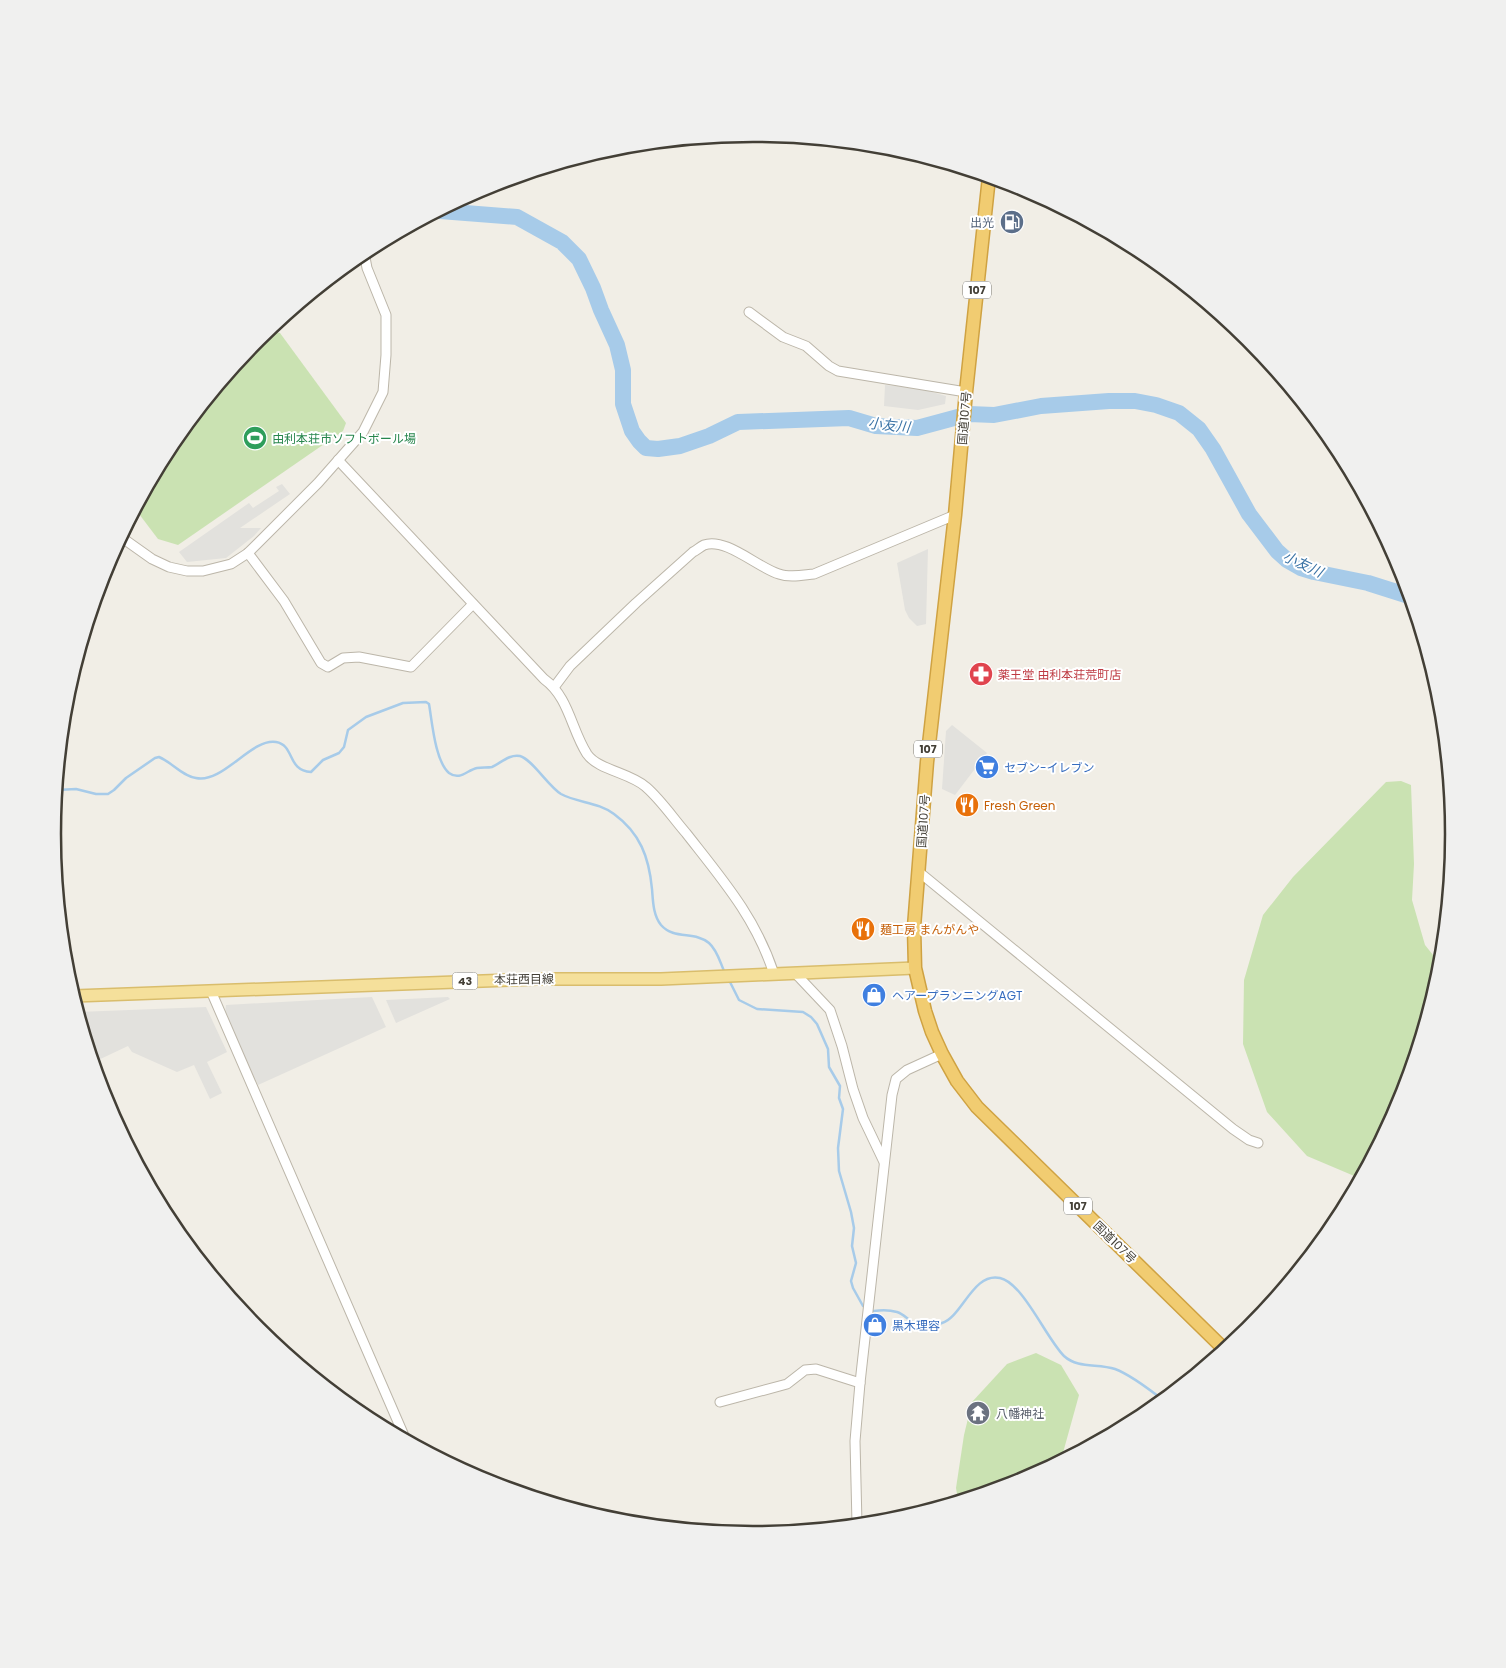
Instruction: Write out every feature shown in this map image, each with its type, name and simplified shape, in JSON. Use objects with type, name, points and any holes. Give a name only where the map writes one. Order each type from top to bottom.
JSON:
[{"type":"highway","name":"国道107号","points":[[988,184],[956,515],[927,762],[920,872],[914,927],[915,968],[924,1011],[942,1054],[957,1081],[977,1107],[1219,1344]]},
{"type":"main road","name":"本荘西目線","points":[[81,996],[537,979],[661,979],[915,968]]},
{"type":"street","points":[[127,541],[152,560],[168,567],[187,571],[203,571],[231,564],[248,553],[318,483],[363,432],[382,392],[386,355],[386,315],[366,261]]},
{"type":"street","points":[[749,312],[783,337],[806,346],[829,366],[838,371],[966,398]]},
{"type":"street","points":[[338,460],[544,679],[555,686],[588,755],[598,763],[636,779],[646,786],[734,894],[753,923],[766,949],[774,974]]},
{"type":"street","points":[[555,686],[570,666],[636,603],[704,545],[714,544],[729,549],[780,575],[798,576],[814,574],[956,515]]},
{"type":"street","points":[[248,553],[284,601],[321,662],[328,667],[343,658],[359,657],[411,667],[473,604]]},
{"type":"street","points":[[920,872],[1234,1129],[1249,1140],[1258,1143]]},
{"type":"street","points":[[796,974],[830,1010],[842,1046],[853,1090],[863,1118],[884,1162]]},
{"type":"street","points":[[211,991],[401,1429]]},
{"type":"street","points":[[857,1518],[855,1441],[892,1095],[896,1079],[907,1070],[942,1054]]},
{"type":"street","points":[[720,1402],[788,1384],[805,1370],[816,1369],[860,1383]]},
{"type":"green space","name":"由利本荘市ソフトボール場","points":[[277,332],[280,333],[346,423],[343,431],[178,545],[158,539],[140,515],[154,488],[204,413],[264,345]]},
{"type":"green space","points":[[1401,781],[1411,785],[1414,864],[1412,900],[1425,945],[1433,956],[1421,1013],[1408,1056],[1392,1099],[1354,1176],[1307,1156],[1267,1112],[1243,1044],[1244,980],[1263,915],[1293,877],[1386,782]]},
{"type":"green space","points":[[1036,1353],[1061,1365],[1079,1395],[1063,1452],[1018,1473],[957,1494],[956,1488],[964,1435],[972,1402],[1007,1364]]},
{"type":"shaded area","points":[[885,385],[918,388],[946,396],[945,404],[918,410],[884,406]]},
{"type":"shaded area","points":[[282,484],[290,494],[240,528],[261,528],[254,536],[226,558],[187,562],[179,552],[249,503],[253,508],[279,491],[276,487]]},
{"type":"shaded area","points":[[928,549],[926,624],[917,626],[909,618],[905,610],[897,563]]},
{"type":"shaded area","points":[[952,725],[987,753],[955,795],[942,789],[946,731]]},
{"type":"shaded area","points":[[372,997],[386,1027],[258,1085],[225,1013],[226,1005]]},
{"type":"shaded area","points":[[448,997],[450,999],[396,1023],[386,1000]]},
{"type":"shaded area","points":[[206,1007],[227,1052],[207,1062],[222,1093],[210,1099],[194,1065],[177,1072],[132,1052],[128,1046],[99,1060],[85,1012]]},
{"type":"waterway","name":"小友川","points":[[452,212],[517,217],[562,242],[579,259],[617,345],[623,370],[623,404],[632,431],[646,448],[658,449],[680,446],[709,436],[738,422],[849,418],[876,426],[917,428],[969,414],[994,415],[1041,406],[1109,401],[1135,401],[1156,405],[1179,413],[1199,429],[1213,449],[1249,514],[1277,551],[1287,560],[1301,568],[1314,572],[1368,583],[1401,594]]},
{"type":"waterway","points":[[63,790],[76,789],[96,794],[108,794],[126,778],[159,757],[186,775],[206,778],[227,768],[257,747],[266,743],[276,742],[286,748],[298,767],[303,771],[311,772],[323,760],[339,753],[344,747],[348,730],[366,717],[403,703],[426,702],[429,704],[440,760],[449,773],[457,776],[473,769],[492,767],[512,756],[520,756],[530,762],[561,794],[608,810],[623,821],[637,838],[646,856],[651,877],[654,908],[658,921],[666,930],[697,937],[709,943],[717,953],[725,973]]},
{"type":"waterway","points":[[729,980],[739,1000],[757,1009],[803,1012],[811,1017],[817,1024],[828,1049],[829,1067],[840,1086],[839,1098],[843,1109],[838,1148],[839,1171],[854,1228],[852,1246],[856,1263],[851,1281],[863,1306]]},
{"type":"waterway","points":[[874,1311],[886,1310],[897,1312],[918,1325],[940,1324],[956,1313],[975,1288],[982,1282],[991,1278],[1000,1278],[1009,1282],[1026,1300],[1064,1356],[1075,1363],[1115,1369],[1140,1383],[1157,1395]]},
{"type":"place","name":"出光","points":[[1012,222]]},
{"type":"place","name":"由利本荘市ソフトボール場","points":[[255,438]]},
{"type":"place","name":"薬王堂 由利本荘荒町店","points":[[981,674]]},
{"type":"place","name":"セブン-イレブン","points":[[987,767]]},
{"type":"place","name":"Fresh Green","points":[[967,805]]},
{"type":"place","name":"麺工房 まんがんや","points":[[863,929]]},
{"type":"place","name":"ヘアープランニングAGT","points":[[874,995]]},
{"type":"place","name":"黒木理容","points":[[875,1325]]},
{"type":"place","name":"八幡神社","points":[[978,1413]]}]
